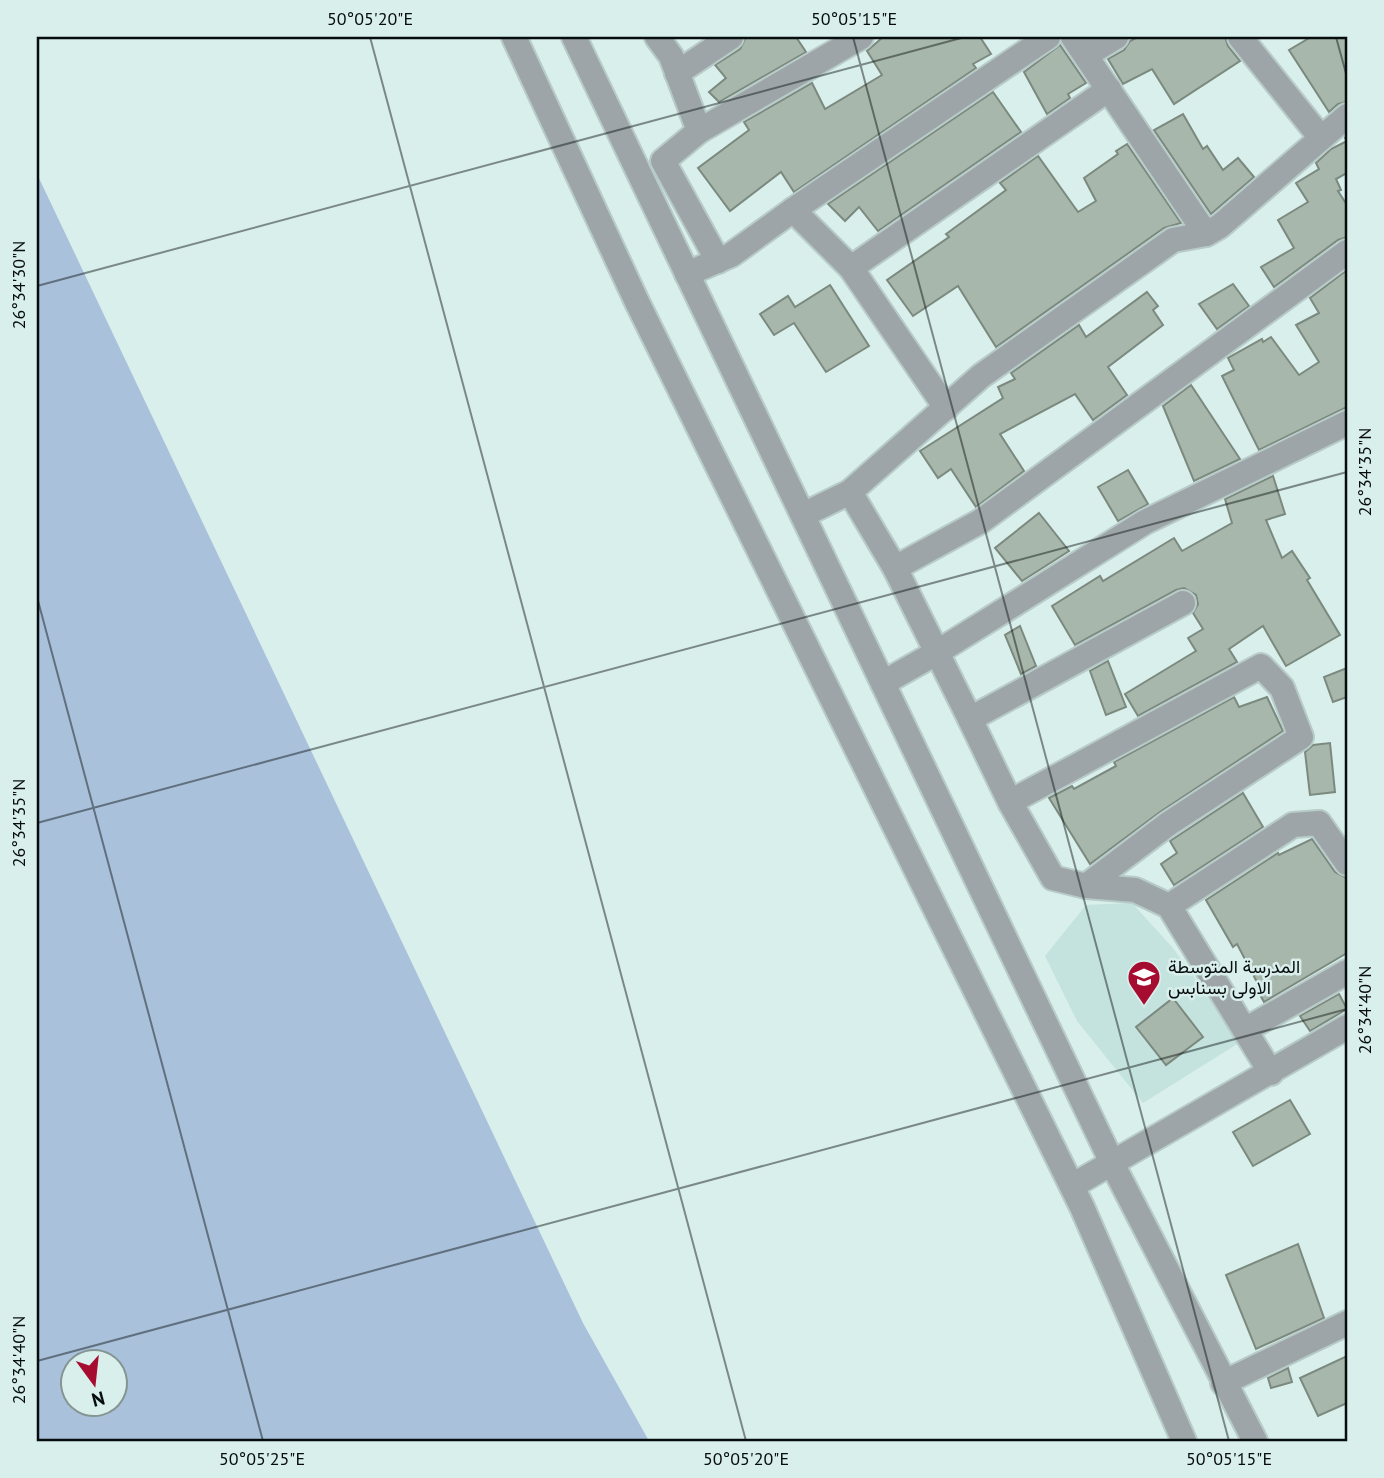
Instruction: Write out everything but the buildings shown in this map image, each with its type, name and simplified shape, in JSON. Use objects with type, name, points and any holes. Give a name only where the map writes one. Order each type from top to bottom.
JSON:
[{"type":"street","points":[[514,37],[637,302],[1072,1186],[1184,1441]]},
{"type":"street","points":[[574,37],[1113,1162],[1223,1383],[1255,1441]]},
{"type":"street","points":[[657,37],[671,56],[699,131]]},
{"type":"street","points":[[677,73],[731,37]]},
{"type":"street","points":[[718,261],[663,161],[699,131],[861,37]]},
{"type":"street","points":[[687,274],[731,255],[1048,37]]},
{"type":"street","points":[[1116,37],[1080,46],[1206,234]]},
{"type":"street","points":[[1240,37],[1321,138]]},
{"type":"street","points":[[851,268],[1109,89]]},
{"type":"street","points":[[803,514],[850,492],[981,376],[1173,240],[1206,234],[1220,226],[1347,116]]},
{"type":"street","points":[[793,210],[851,268],[946,408]]},
{"type":"street","points":[[895,568],[981,522],[1347,252]]},
{"type":"street","points":[[883,683],[936,653],[1145,522],[1347,423]]},
{"type":"street","points":[[850,492],[895,568],[1010,802],[1054,878],[1086,886],[1135,890],[1169,906],[1271,1073]]},
{"type":"street","points":[[970,719],[1183,604]]},
{"type":"street","points":[[1010,802],[1261,666],[1282,688],[1301,737],[1168,824],[1086,886]]},
{"type":"street","points":[[1169,906],[1293,825],[1319,823],[1347,863]]},
{"type":"street","points":[[1245,1030],[1347,972]]},
{"type":"street","points":[[1072,1186],[1347,1027]]},
{"type":"street","points":[[1223,1383],[1347,1323]]},
{"type":"shaded area","name":"المدرسة المتوسطة الاولى بسنابس","points":[[1132,903],[1172,947],[1242,1041],[1143,1103],[1077,1021],[1045,956],[1086,905]]},
{"type":"water","points":[[37,174],[583,1323],[649,1441],[37,1441]]},
{"type":"place","name":"المدرسة المتوسطة الاولى بسنابس","points":[[1144,1007]]}]
